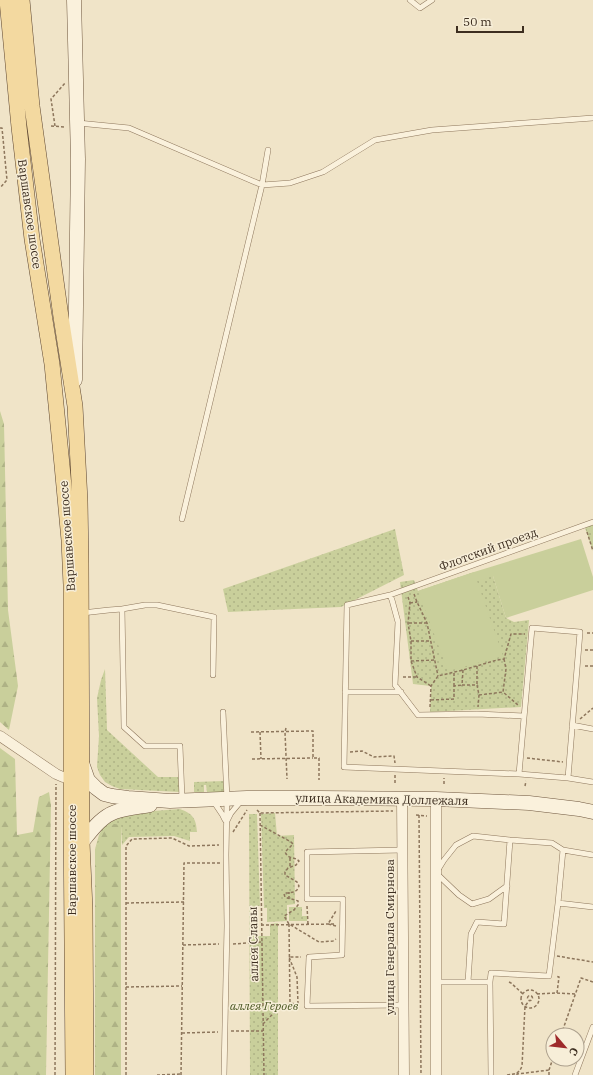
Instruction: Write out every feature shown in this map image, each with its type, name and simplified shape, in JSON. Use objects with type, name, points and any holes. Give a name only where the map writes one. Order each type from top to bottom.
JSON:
[{"type":"main road","name":"Варшавское шоссе","points":[[7,0],[22,156],[32,239],[52,364],[69,540],[71,585],[73,1075]]},
{"type":"main road","name":"Варшавское шоссе","points":[[22,0],[32,106],[61,318],[75,406],[80,501],[82,842],[86,1075]]},
{"type":"main road","points":[[74,0],[76,70],[71,125],[78,159],[75,406]]},
{"type":"main road","name":"улица Академика Доллежаля","points":[[82,762],[88,780],[96,788],[104,794],[128,798],[176,801],[243,798],[436,799],[529,803],[593,812]]},
{"type":"main road","name":"улица Академика Доллежаля","points":[[82,842],[95,826],[109,815],[117,811],[176,801]]},
{"type":"street","points":[[0,736],[56,774],[71,779]]},
{"type":"street","name":"улица Генерала Смирнова","points":[[402,798],[404,1075]]},
{"type":"street","points":[[436,799],[436,1075]]},
{"type":"lane","points":[[410,0],[420,8],[432,0]]},
{"type":"lane","points":[[71,125],[129,128],[262,185],[290,183],[323,172],[375,140],[432,130],[593,118]]},
{"type":"lane","points":[[182,519],[262,185],[268,150]]},
{"type":"lane","name":"Флотский проезд","points":[[345,691],[347,605],[390,595],[593,522]]},
{"type":"lane","points":[[390,595],[398,622],[396,685],[418,715],[525,713]]},
{"type":"lane","points":[[81,613],[145,605],[157,605],[214,617],[213,675]]},
{"type":"lane","points":[[122,609],[124,727],[145,746],[180,746],[176,801]]},
{"type":"lane","points":[[519,774],[532,628],[580,632],[568,778]]},
{"type":"lane","points":[[401,692],[345,691],[344,767],[519,774],[568,778],[593,782]]},
{"type":"lane","points":[[223,712],[227,799],[224,1075]]},
{"type":"lane","points":[[572,725],[593,729]]},
{"type":"lane","points":[[226,823],[231,813],[243,798]]},
{"type":"lane","points":[[213,800],[226,823]]},
{"type":"lane","points":[[507,886],[489,899],[472,904],[459,895],[436,873],[456,845],[473,836],[552,843],[563,850],[593,855]]},
{"type":"lane","points":[[468,982],[471,934],[477,922],[504,924],[510,840]]},
{"type":"lane","points":[[402,850],[307,852],[307,899],[343,899],[342,955],[309,958],[307,1006],[403,1005]]},
{"type":"lane","points":[[492,1075],[491,973],[549,976],[563,850]]},
{"type":"lane","points":[[558,903],[593,907]]},
{"type":"lane","points":[[436,982],[490,982]]},
{"type":"lane","points":[[575,1075],[593,1027]]},
{"type":"path","points":[[55,126],[51,99],[76,70]]},
{"type":"path","points":[[50,126],[71,125]]},
{"type":"path","points":[[0,128],[2,128],[7,180],[0,188]]},
{"type":"path","points":[[584,525],[593,551]]},
{"type":"path","points":[[412,592],[427,623],[438,676]]},
{"type":"path","points":[[392,600],[407,595],[410,603],[408,623],[411,642],[411,661],[417,677]]},
{"type":"path","points":[[410,603],[417,602]]},
{"type":"path","points":[[408,623],[427,623]]},
{"type":"path","points":[[503,692],[506,669],[504,659],[511,634],[531,634]]},
{"type":"path","points":[[411,642],[431,641]]},
{"type":"path","points":[[429,715],[431,686],[438,676],[504,659]]},
{"type":"path","points":[[411,661],[435,660]]},
{"type":"path","points":[[577,665],[593,666]]},
{"type":"path","points":[[477,714],[479,695],[477,684],[478,666]]},
{"type":"path","points":[[462,685],[463,670]]},
{"type":"path","points":[[431,700],[454,699],[454,672]]},
{"type":"path","points":[[396,677],[417,677],[431,686]]},
{"type":"path","points":[[454,686],[477,684]]},
{"type":"path","points":[[503,692],[525,713]]},
{"type":"path","points":[[479,695],[503,692]]},
{"type":"path","points":[[572,725],[593,708]]},
{"type":"path","points":[[286,728],[287,779]]},
{"type":"path","points":[[251,732],[312,731],[313,758]]},
{"type":"path","points":[[260,732],[261,759]]},
{"type":"path","points":[[344,752],[362,752],[374,757],[394,756],[395,769]]},
{"type":"path","points":[[252,759],[319,758],[319,780]]},
{"type":"path","points":[[521,758],[569,763]]},
{"type":"path","points":[[55,1075],[56,774]]},
{"type":"path","points":[[126,1075],[126,846],[132,839],[172,838],[189,846],[226,845],[247,810],[257,810],[260,813],[395,811]]},
{"type":"path","name":"аллея Славы","points":[[260,813],[264,1075]]},
{"type":"path","points":[[416,815],[431,816]]},
{"type":"path","points":[[419,815],[421,1075]]},
{"type":"path","points":[[260,825],[291,842],[293,844],[292,846],[285,852],[290,858],[297,859],[299,861],[296,865],[288,868],[285,872],[285,875],[297,882],[299,886],[294,892],[286,892],[284,894],[285,897],[298,901],[298,905],[294,910],[284,916],[289,924],[319,942],[333,941],[337,938]]},
{"type":"path","points":[[290,858],[290,867]]},
{"type":"path","points":[[157,1075],[181,1075],[184,863],[226,863]]},
{"type":"path","points":[[289,892],[289,899]]},
{"type":"path","points":[[307,899],[308,924]]},
{"type":"path","points":[[126,903],[184,902]]},
{"type":"path","points":[[261,925],[343,923]]},
{"type":"path","points":[[289,924],[290,1004]]},
{"type":"path","points":[[328,924],[336,926]]},
{"type":"path","points":[[183,945],[262,942]]},
{"type":"path","points":[[552,955],[593,962]]},
{"type":"path","points":[[289,957],[309,958]]},
{"type":"path","points":[[289,957],[297,977],[298,1004]]},
{"type":"path","points":[[491,973],[511,983],[523,994]]},
{"type":"path","points":[[549,976],[559,977],[556,993]]},
{"type":"path","points":[[564,1027],[581,978],[593,981]]},
{"type":"path","points":[[126,987],[182,986]]},
{"type":"path","points":[[517,1074],[522,1066],[525,1006],[522,1002],[523,994],[530,990],[537,994],[576,994]]},
{"type":"path","points":[[525,1006],[527,1008],[533,1008],[538,1004],[539,999],[537,994]]},
{"type":"path","points":[[525,1006],[529,1001]]},
{"type":"path","points":[[263,1024],[279,1008],[294,1003],[307,1006]]},
{"type":"path","points":[[549,1075],[550,1067]]},
{"type":"path","points":[[507,1075],[549,1070]]},
{"type":"green space","points":[[0,411],[4,424],[8,610],[18,686],[9,730],[0,722]]},
{"type":"green space","points":[[593,522],[593,551],[584,525]]},
{"type":"green space","points":[[395,529],[404,575],[341,607],[228,612],[223,589]]},
{"type":"green space","points":[[581,539],[593,577],[593,590],[506,618],[493,576],[477,581],[503,656],[448,671],[418,591]]},
{"type":"green space","points":[[474,572],[493,576],[506,618],[514,622],[529,620],[521,707],[430,712],[431,686],[413,684],[400,582],[414,580],[418,591]]},
{"type":"green space","points":[[105,669],[107,730],[158,777],[182,777],[180,792],[120,789],[105,782],[100,775],[97,767],[99,736],[97,698]]},
{"type":"green space","points":[[0,748],[15,759],[17,835],[33,832],[39,797],[49,792],[51,805],[46,1075],[0,1075]]},
{"type":"green space","points":[[225,781],[225,792],[207,792],[206,785],[204,785],[204,792],[194,792],[194,782]]},
{"type":"green space","points":[[180,809],[191,815],[196,823],[197,832],[190,832],[190,841],[174,836],[129,837],[122,845],[121,825],[107,829],[95,849],[99,835],[106,822],[126,813]]},
{"type":"green space","points":[[275,813],[277,836],[294,835],[295,904],[287,905],[287,921],[267,922],[267,908],[264,908],[261,814]]},
{"type":"green space","name":"аллея Героев","points":[[249,814],[257,814],[260,906],[257,906],[258,936],[270,936],[270,924],[278,923],[278,1075],[250,1075]]},
{"type":"green space","points":[[114,824],[121,825],[121,1075],[95,1075],[95,849],[105,830]]},
{"type":"green space","points":[[289,907],[302,907],[302,916],[308,916],[307,921],[289,921]]}]
